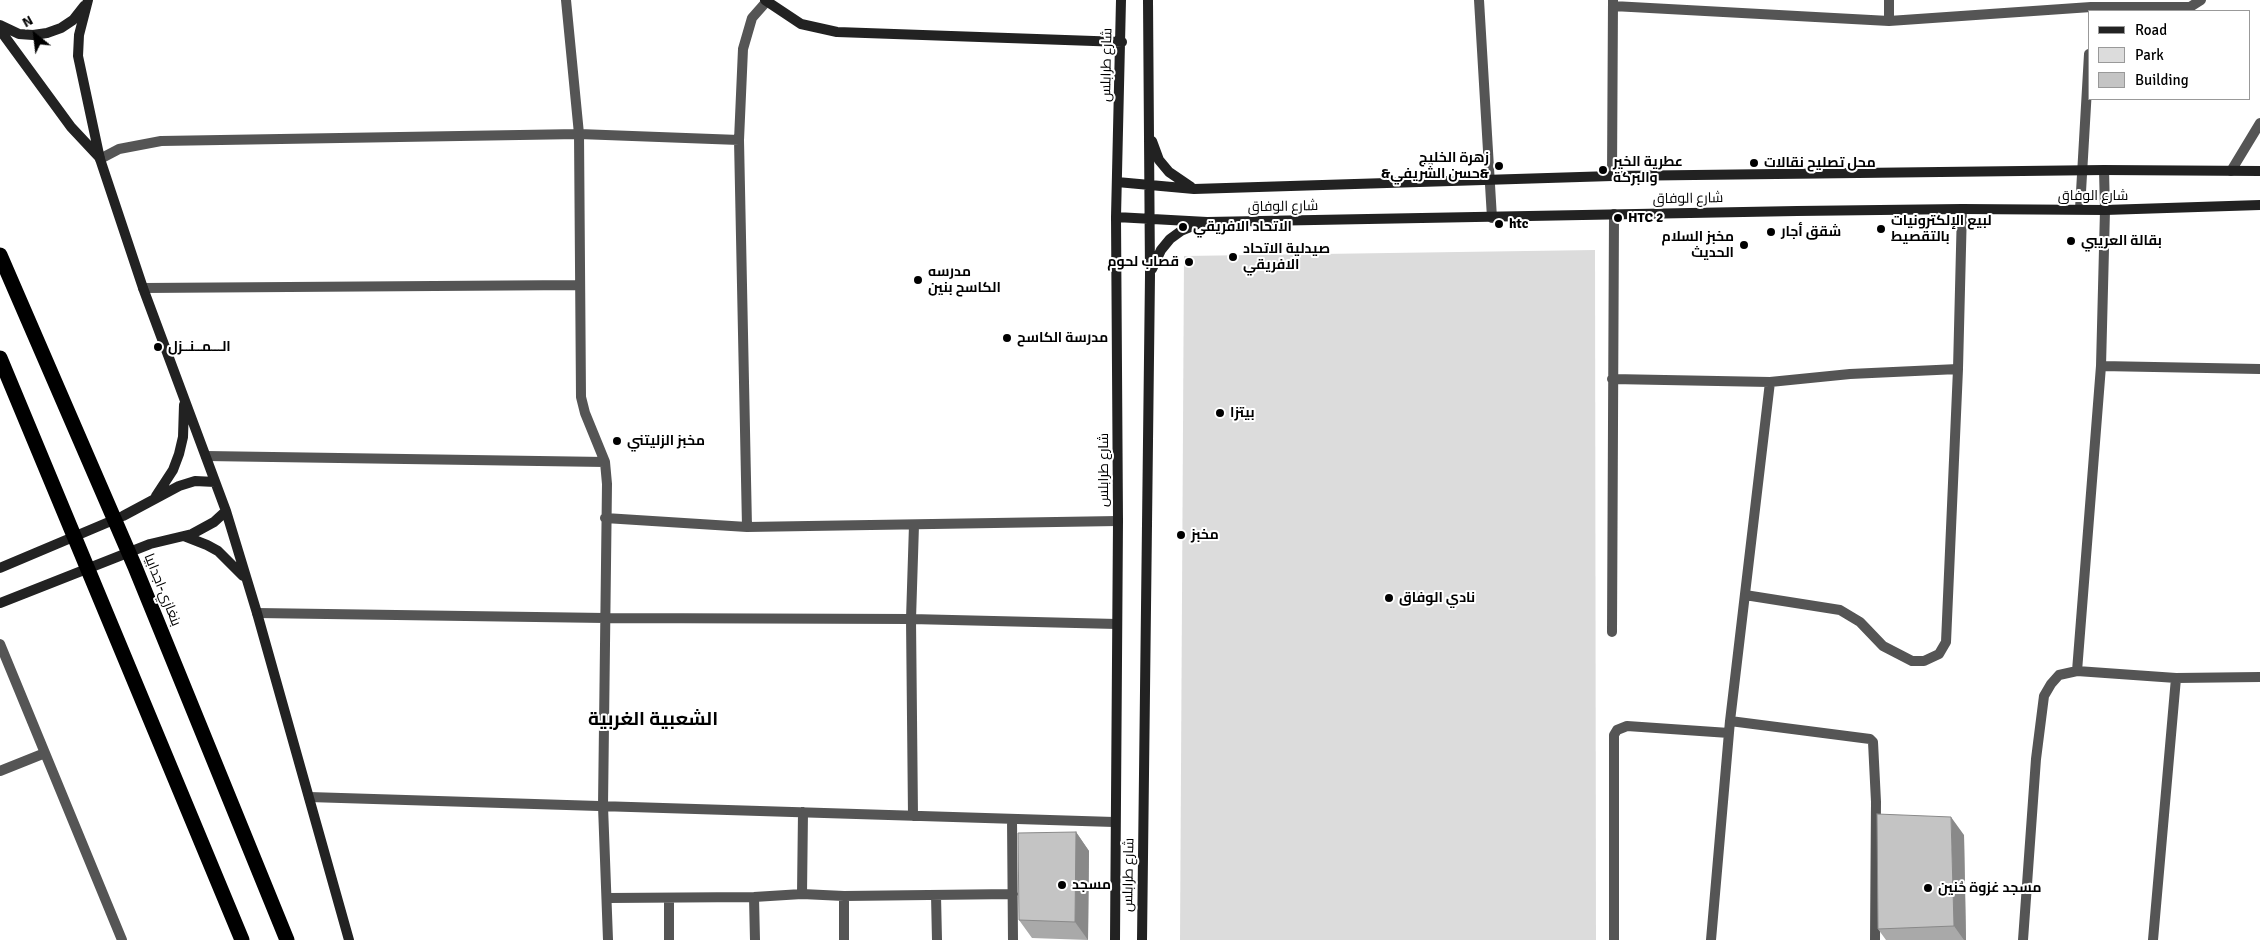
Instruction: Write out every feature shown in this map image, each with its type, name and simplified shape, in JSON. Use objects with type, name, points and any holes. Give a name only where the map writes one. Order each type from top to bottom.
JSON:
[{"type":"highway","name":"بنغازي-اجدابيا","points":[[0,255],[135,567],[287,940]]},
{"type":"highway","points":[[0,358],[242,940]]},
{"type":"street","points":[[0,25],[19,34],[48,33],[61,28],[73,20],[87,0]]},
{"type":"street","points":[[87,0],[79,36],[78,56],[100,159],[143,288],[226,511],[257,613],[349,940]]},
{"type":"street","points":[[566,0],[579,134],[581,397],[585,413],[605,462],[603,806],[608,898],[608,940]]},
{"type":"street","name":"شارع طرابلس","points":[[1115,940],[1114,822],[1118,521],[1116,218],[1122,42],[1121,0]]},
{"type":"street","name":"شارع طرابلس","points":[[1142,940],[1150,275],[1148,0]]},
{"type":"street","points":[[1479,0],[1488,179],[1492,218]]},
{"type":"street","points":[[1889,0],[1889,21]]},
{"type":"street","points":[[1612,176],[1613,3],[1889,21],[2092,6],[2190,7],[2201,0]]},
{"type":"street","points":[[747,527],[739,140],[743,50],[752,18],[766,1],[801,24],[837,32],[1122,42]]},
{"type":"street","points":[[0,30],[71,127],[100,159]]},
{"type":"street","points":[[2080,209],[2088,71]]},
{"type":"street","points":[[2231,171],[2260,123]]},
{"type":"street","points":[[1150,131],[1153,146],[1164,166],[1180,182],[1194,189]]},
{"type":"street","points":[[100,159],[120,149],[161,141],[579,134],[739,140]]},
{"type":"street","name":"شارع الوفاق","points":[[1117,182],[1194,189],[1612,176],[2082,170],[2260,171]]},
{"type":"street","points":[[2077,671],[2101,366],[2105,210],[2104,170]]},
{"type":"street","name":"شارع الوفاق","points":[[1116,218],[1207,222],[1962,209],[2105,210],[2260,205]]},
{"type":"street","points":[[1745,595],[1840,610],[1860,622],[1883,646],[1912,661],[1924,661],[1938,654],[1946,642],[1958,369],[1962,209]]},
{"type":"street","points":[[1612,632],[1614,214]]},
{"type":"street","points":[[1150,275],[1161,250],[1170,240],[1181,231],[1207,222]]},
{"type":"street","points":[[143,288],[580,285]]},
{"type":"street","points":[[2101,366],[2260,369]]},
{"type":"street","points":[[1612,379],[1770,382],[1850,374],[1958,369]]},
{"type":"street","points":[[1711,940],[1730,721],[1770,382]]},
{"type":"street","points":[[153,500],[173,470],[183,437],[184,402],[180,384]]},
{"type":"street","points":[[206,456],[605,462]]},
{"type":"street","points":[[0,568],[123,516],[186,483],[202,480],[215,482]]},
{"type":"street","points":[[0,603],[150,544],[183,536],[203,528],[226,511]]},
{"type":"street","points":[[605,518],[747,527],[1118,521]]},
{"type":"street","points":[[913,816],[911,619],[914,525]]},
{"type":"street","points":[[183,536],[218,551],[246,578]]},
{"type":"street","points":[[257,613],[605,618],[911,619],[1117,624]]},
{"type":"street","points":[[0,644],[122,940]]},
{"type":"street","points":[[2023,940],[2036,759],[2044,696],[2050,684],[2059,675],[2077,671],[2176,678],[2260,677]]},
{"type":"street","points":[[2153,940],[2176,678]]},
{"type":"street","points":[[1730,721],[1870,739],[1872,742],[1876,802],[1876,940]]},
{"type":"street","points":[[1614,940],[1614,735],[1617,730],[1627,726],[1729,733]]},
{"type":"street","points":[[0,771],[45,753]]},
{"type":"street","points":[[309,797],[1114,822]]},
{"type":"street","points":[[802,894],[803,812]]},
{"type":"street","points":[[1012,819],[1013,940]]},
{"type":"street","points":[[608,898],[754,897],[802,894],[844,896],[1014,894]]},
{"type":"street","points":[[936,894],[937,940]]},
{"type":"street","points":[[844,896],[844,940]]},
{"type":"street","points":[[754,897],[755,940]]},
{"type":"street","points":[[669,898],[669,940]]},
{"type":"green space","name":"نادي الوفاق","points":[[1595,250],[1596,940],[1180,940],[1184,256]]},
{"type":"building","name":"مسجد غزوة حُنين","points":[[1877,814],[1951,817],[1954,926],[1878,929]]},
{"type":"building","points":[[1076,832],[1075,922],[1019,920],[1018,833]]},
{"type":"place","name":"محل تصليح نقالات","points":[[1754,163]]},
{"type":"place","name":"زهرة الخليج &حسن الشريفي&","points":[[1499,166]]},
{"type":"place","name":"عطرية الخير والبركة","points":[[1603,170]]},
{"type":"place","name":"HTC 2","points":[[1618,218]]},
{"type":"place","name":"htc","points":[[1499,224]]},
{"type":"place","name":"الاتحاد الافريقي","points":[[1183,227]]},
{"type":"place","name":"لبيع الإلكترونيات بالتقصيط","points":[[1881,229]]},
{"type":"place","name":"شقق أجار","points":[[1771,232]]},
{"type":"place","name":"بقالة العريبي","points":[[2071,241]]},
{"type":"place","name":"مخبز السلام الحديث","points":[[1744,245]]},
{"type":"place","name":"صيدلية الاتحاد الافريقي","points":[[1233,257]]},
{"type":"place","name":"قصاب لحوم","points":[[1189,262]]},
{"type":"place","name":"مدرسه الكاسح بنين","points":[[918,280]]},
{"type":"place","name":"مدرسة الكاسح","points":[[1007,338]]},
{"type":"place","name":"الـــمــنــزل","points":[[158,347]]},
{"type":"place","name":"بيتزا","points":[[1220,413]]},
{"type":"place","name":"مخبز الزليتني","points":[[617,441]]},
{"type":"place","name":"مخبز","points":[[1181,535]]},
{"type":"place","name":"نادي الوفاق","points":[[1389,598]]},
{"type":"place","name":"مسجد","points":[[1062,885]]},
{"type":"place","name":"مسجد غزوة حُنين","points":[[1928,888]]},
{"type":"district","name":"الشعبية الغربية","points":[[653,720]]}]
